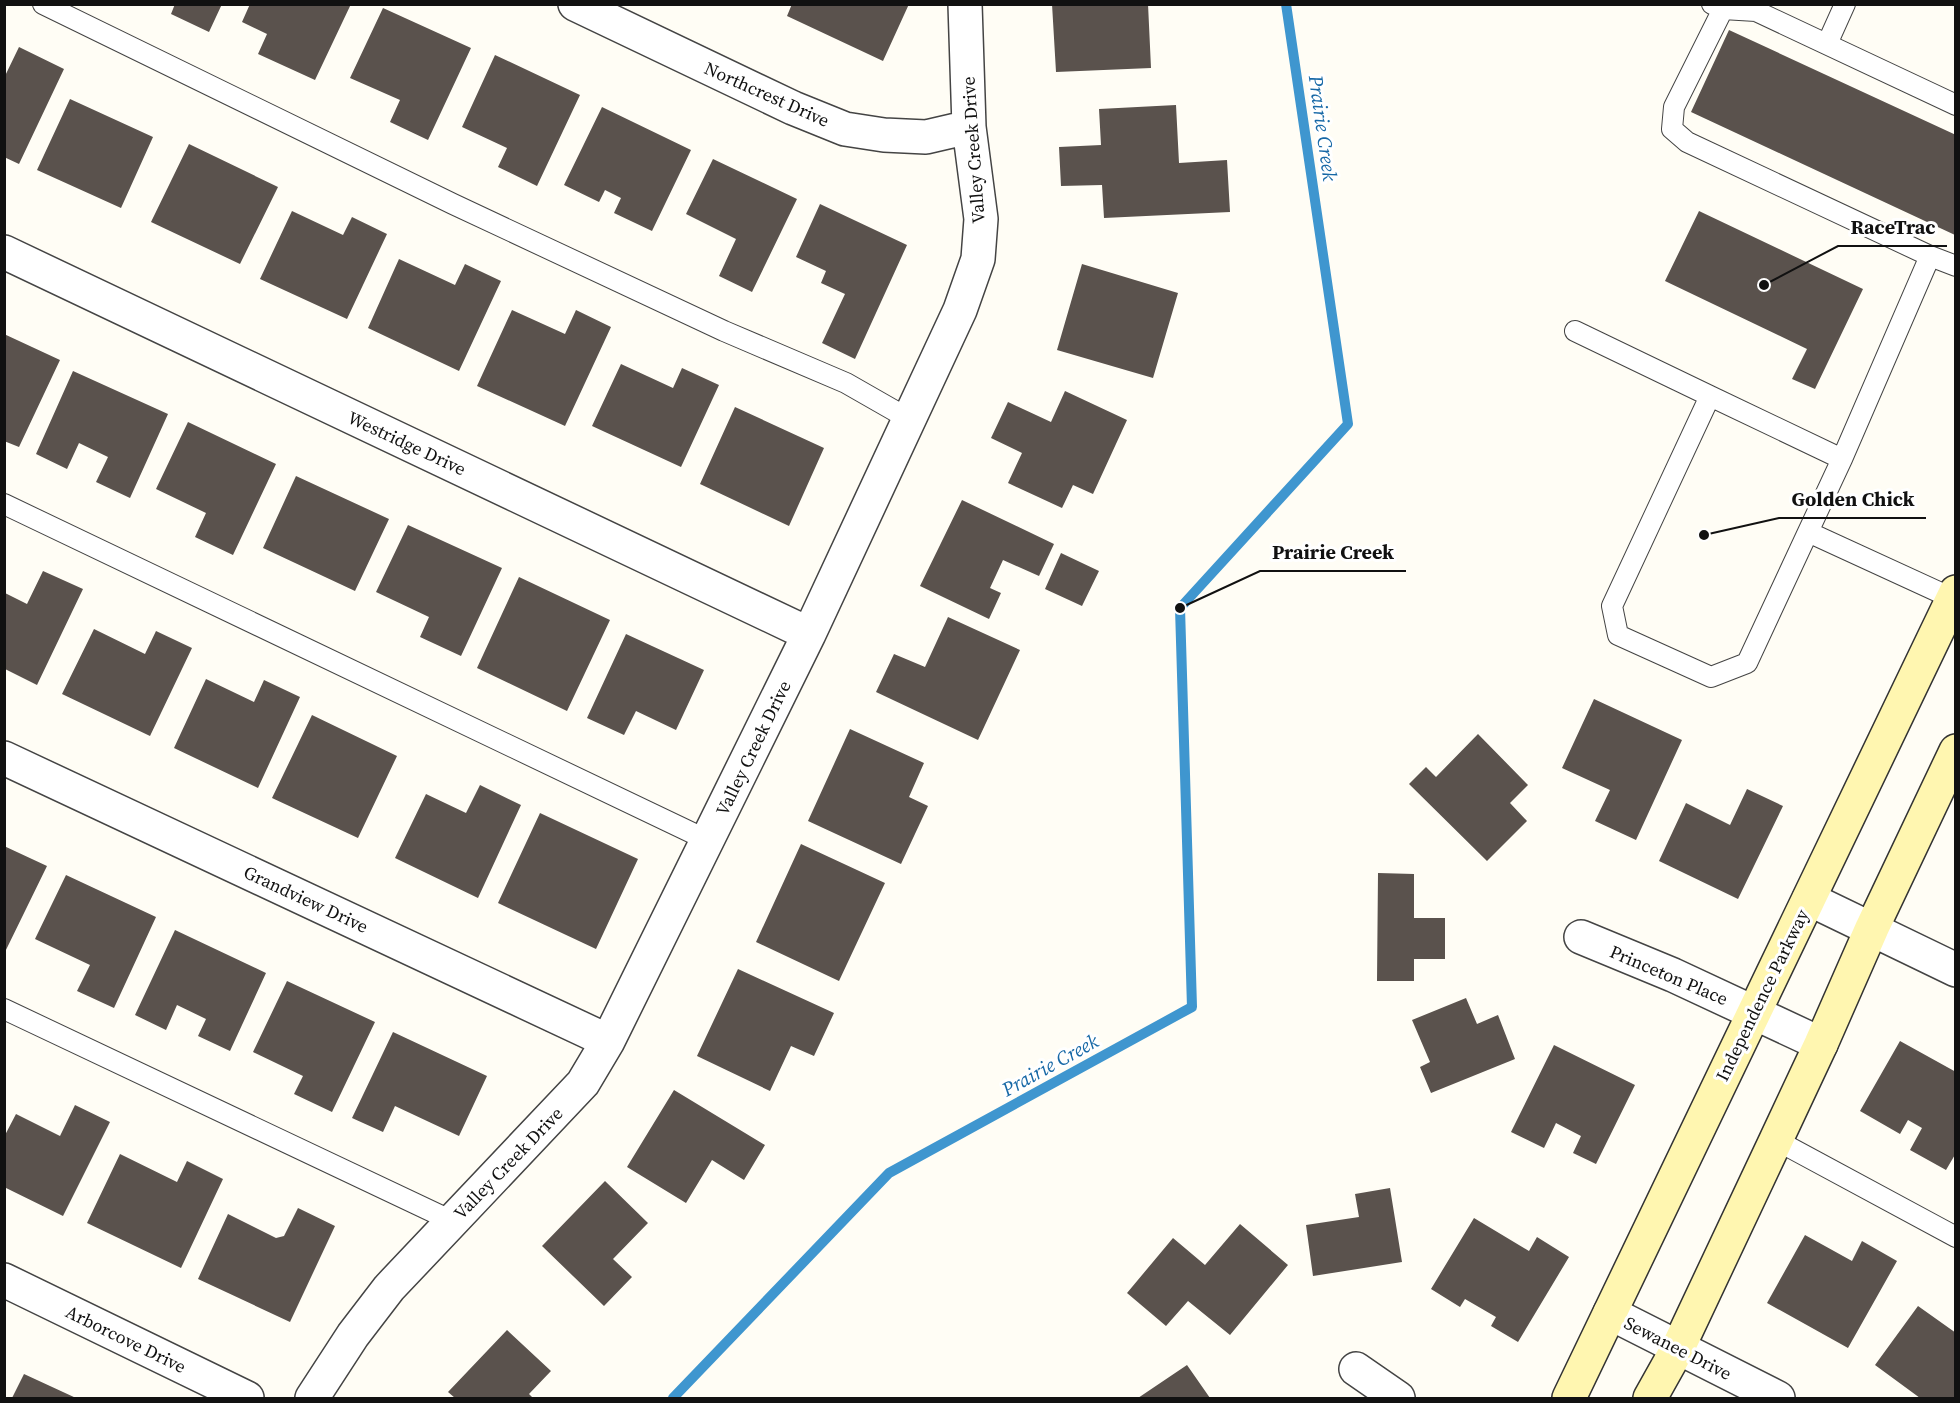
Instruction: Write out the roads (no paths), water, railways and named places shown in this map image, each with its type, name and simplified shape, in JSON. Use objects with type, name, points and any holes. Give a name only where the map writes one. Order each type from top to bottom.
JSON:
[{"type":"main road","name":"Independence Parkway","points":[[1569,1398],[1753,1012],[1955,597]]},
{"type":"main road","points":[[1650,1398],[1678,1348],[1956,751]]},
{"type":"street","name":"Northcrest Drive","points":[[575,4],[793,108],[845,129],[884,135],[926,137],[969,126]]},
{"type":"street","name":"Valley Creek Drive","points":[[312,1398],[352,1335],[389,1288],[583,1083],[608,1041],[809,634],[960,310],[978,259],[981,219],[969,126],[965,4]]},
{"type":"street","name":"Westridge Drive","points":[[4,252],[809,634]]},
{"type":"street","name":"Grandview Drive","points":[[4,758],[608,1041]]},
{"type":"street","points":[[1809,899],[1956,970]]},
{"type":"street","name":"Princeton Place","points":[[1581,938],[1672,975],[1821,1044]]},
{"type":"street","name":"Arborcove Drive","points":[[4,1280],[247,1398]]},
{"type":"street","name":"Sewanee Drive","points":[[1610,1313],[1778,1398]]},
{"type":"street","points":[[1356,1369],[1398,1398]]},
{"type":"lane","points":[[43,4],[453,204],[724,331],[846,383],[909,419]]},
{"type":"lane","points":[[1827,44],[1845,4]]},
{"type":"lane","points":[[1956,105],[1756,11],[1718,7],[1674,107],[1672,129],[1688,142],[1930,256],[1956,266]]},
{"type":"lane","points":[[1710,396],[1611,606],[1618,635],[1711,677],[1747,663],[1842,459],[1930,256]]},
{"type":"lane","points":[[1575,331],[1842,459]]},
{"type":"lane","points":[[4,504],[707,840]]},
{"type":"lane","points":[[1808,532],[1955,597]]},
{"type":"lane","points":[[4,1010],[453,1221]]},
{"type":"lane","points":[[1776,1140],[1956,1238]]},
{"type":"waterway","name":"Prairie Creek","points":[[673,1398],[889,1173],[1192,1007],[1180,608],[1348,424],[1286,4]]},
{"type":"place","name":"RaceTrac","points":[[1764,285]]},
{"type":"place","name":"Golden Chick","points":[[1704,535]]},
{"type":"place","name":"Prairie Creek","points":[[1180,608]]}]
